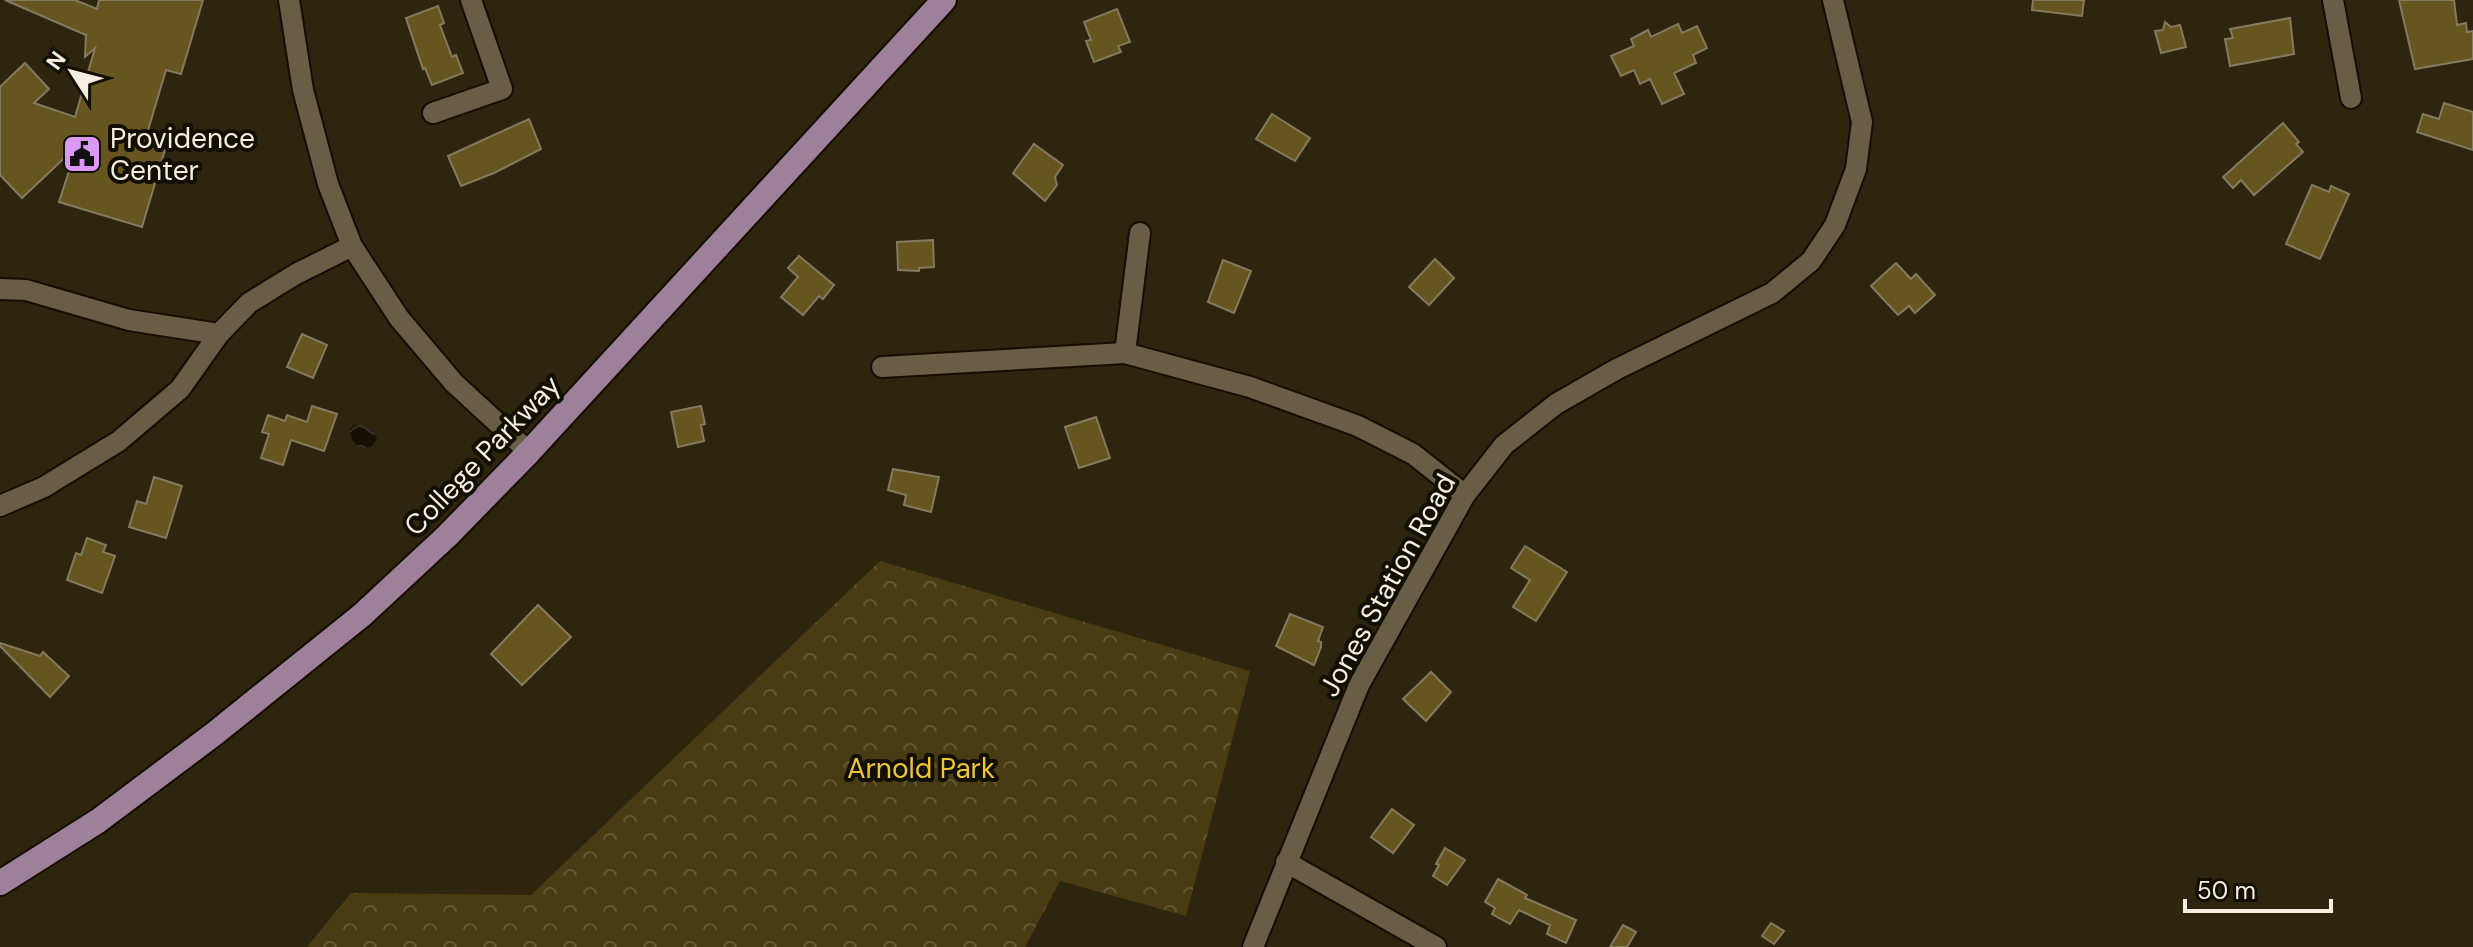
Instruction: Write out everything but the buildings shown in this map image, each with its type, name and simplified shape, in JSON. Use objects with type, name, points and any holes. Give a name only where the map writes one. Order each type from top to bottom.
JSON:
[{"type":"main road","name":"College Parkway","points":[[0,883],[98,821],[214,734],[362,615],[447,536],[529,452],[944,0]]},
{"type":"street","points":[[289,0],[303,90],[328,184],[352,246],[399,318],[454,383],[529,452]]},
{"type":"street","points":[[433,113],[502,89],[471,0]]},
{"type":"street","name":"Jones Station Road","points":[[1253,947],[1359,685],[1465,495],[1504,445],[1556,404],[1617,369],[1772,293],[1811,261],[1835,225],[1856,169],[1862,122],[1833,0]]},
{"type":"street","points":[[2333,0],[2351,98]]},
{"type":"street","points":[[1125,353],[1140,233]]},
{"type":"street","points":[[0,506],[44,487],[119,441],[180,389],[219,334],[249,303],[296,274],[352,246]]},
{"type":"street","points":[[0,289],[26,290],[129,320],[219,334]]},
{"type":"street","points":[[882,367],[1125,353],[1250,387],[1358,426],[1413,454],[1465,495]]},
{"type":"street","points":[[1286,862],[1436,947]]},
{"type":"green space","name":"Arnold Park","points":[[880,561],[1250,671],[1186,916],[1060,881],[1025,947],[307,947],[351,893],[531,895]]},
{"type":"water","points":[[354,425],[373,432],[377,439],[371,447],[360,448],[352,440],[349,430]]},
{"type":"place","name":"Providence Center","points":[[82,154]]}]
